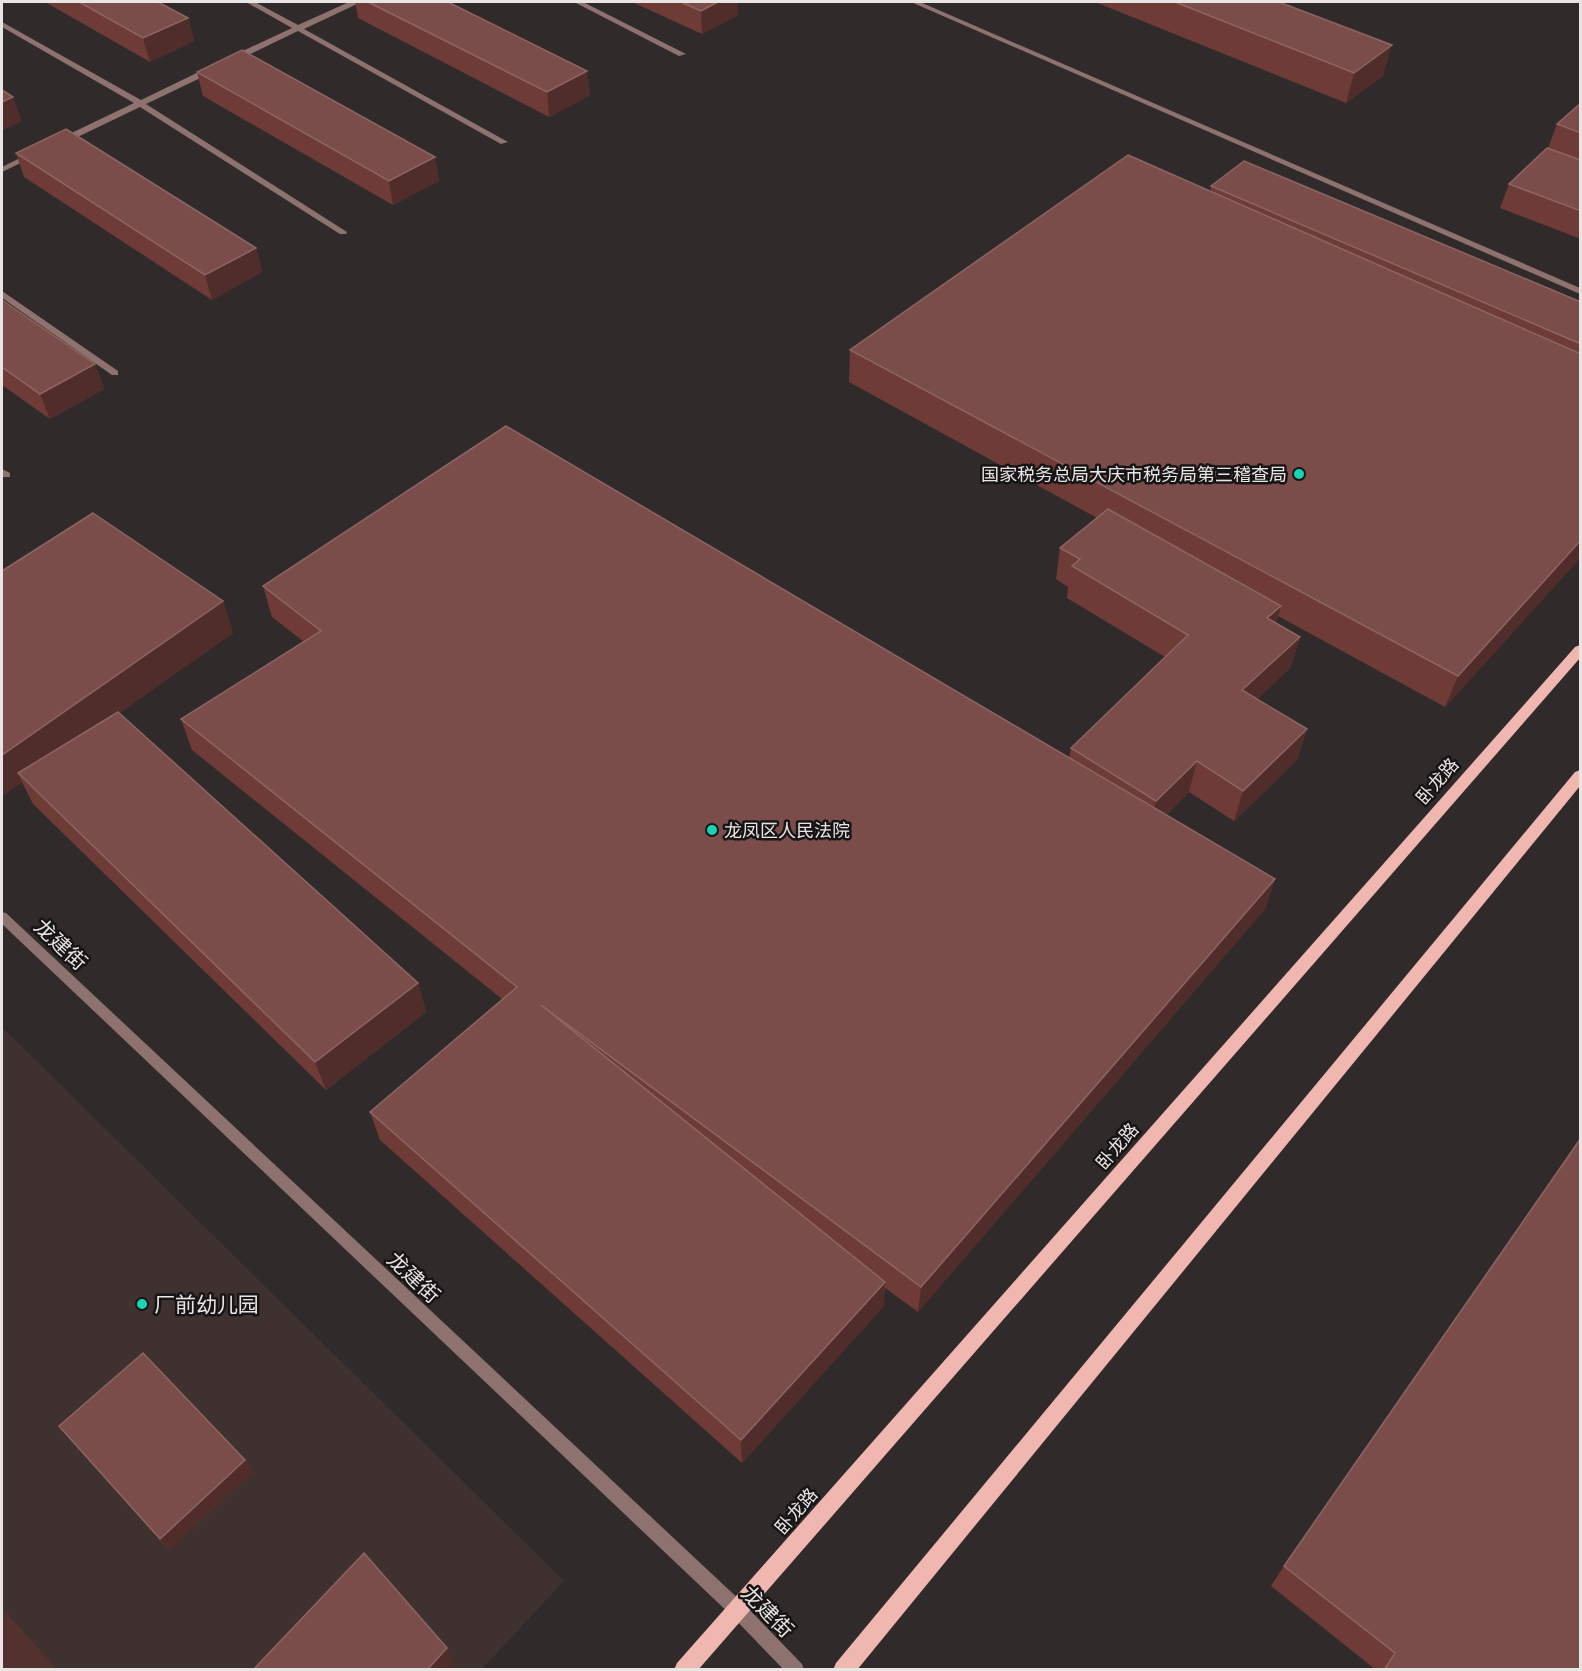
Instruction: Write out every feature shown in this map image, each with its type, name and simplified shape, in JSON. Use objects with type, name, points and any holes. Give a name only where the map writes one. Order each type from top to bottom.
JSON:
[{"type":"main road","name":"卧龙路","points":[[684,1670],[1581,650]]},
{"type":"main road","points":[[843,1670],[1581,776]]},
{"type":"street","points":[[250,2],[504,142]]},
{"type":"street","points":[[55,144],[354,2]]},
{"type":"street","points":[[578,2],[682,54]]},
{"type":"street","points":[[915,2],[1581,291]]},
{"type":"street","points":[[2,24],[140,104],[344,231]]},
{"type":"street","points":[[2,170],[44,149]]},
{"type":"street","points":[[2,294],[115,373]]},
{"type":"street","name":"龙建街","points":[[2,917],[737,1610],[796,1670]]},
{"type":"shaded area","name":"厂前幼儿园","points":[[2,1027],[564,1581],[482,1669],[2,1669]]},
{"type":"shaded area","points":[[2,1608],[57,1669],[2,1669]]},
{"type":"building","points":[[79,2],[158,2],[188,18],[143,38]]},
{"type":"building","points":[[368,2],[448,2],[587,71],[547,92]]},
{"type":"building","points":[[681,2],[718,2],[701,11]]},
{"type":"building","points":[[1175,2],[1279,2],[1392,45],[1354,73]]},
{"type":"building","points":[[242,50],[435,157],[389,181],[197,72]]},
{"type":"building","points":[[2,90],[13,97],[2,102]]},
{"type":"building","points":[[1581,103],[1581,133],[1557,124]]},
{"type":"building","points":[[66,129],[256,248],[205,275],[16,153]]},
{"type":"building","points":[[1547,148],[1581,160],[1581,211],[1509,184]]},
{"type":"building","name":"国家税务总局大庆市税务局第三稽查局","points":[[1128,155],[1581,354],[1581,540],[1458,676],[850,350]]},
{"type":"building","points":[[1244,161],[1581,302],[1581,344],[1211,186]]},
{"type":"building","points":[[2,300],[95,364],[40,394],[2,367]]},
{"type":"building","name":"龙凤区人民法院","points":[[506,426],[1275,879],[921,1287],[541,1005],[885,1282],[741,1440],[370,1112],[517,987],[181,719],[321,631],[263,586]]},
{"type":"building","points":[[1108,509],[1281,606],[1267,618],[1300,637],[1242,690],[1307,729],[1243,791],[1197,761],[1156,801],[1071,748],[1188,635],[1072,566],[1080,559],[1060,548]]},
{"type":"building","points":[[93,513],[223,601],[2,755],[2,571]]},
{"type":"building","points":[[118,712],[418,983],[315,1062],[18,773]]},
{"type":"building","points":[[1581,1138],[1581,1670],[1384,1670],[1395,1653],[1284,1566]]},
{"type":"building","points":[[143,1353],[245,1460],[160,1539],[59,1426]]},
{"type":"building","points":[[364,1553],[447,1648],[427,1670],[253,1670]]},
{"type":"place","name":"国家税务总局大庆市税务局第三稽查局","points":[[1299,474]]},
{"type":"place","name":"龙凤区人民法院","points":[[712,830]]},
{"type":"place","name":"厂前幼儿园","points":[[142,1304]]}]
